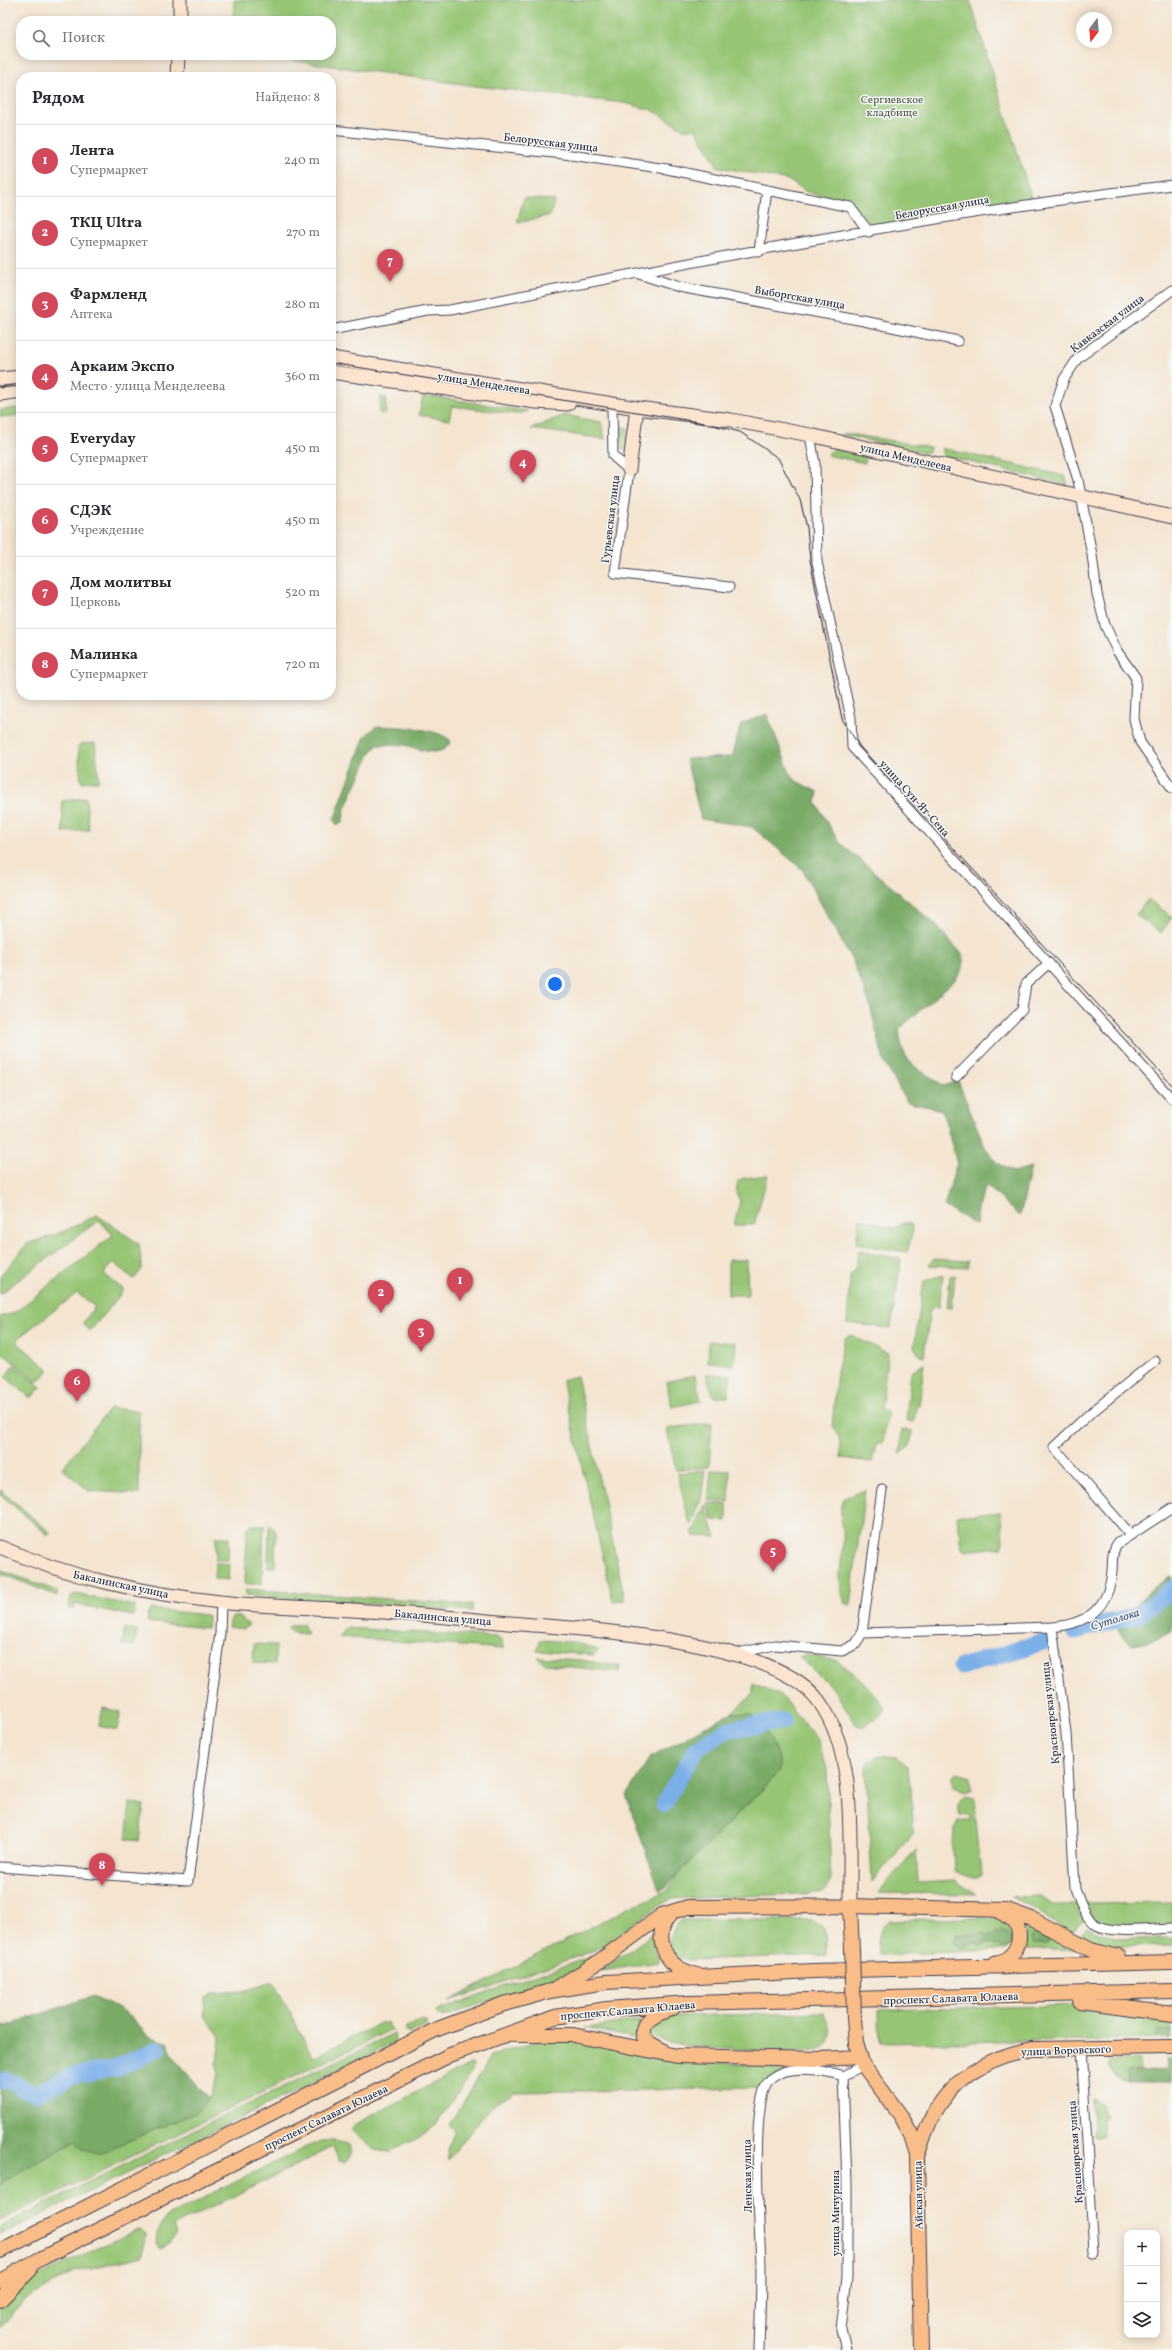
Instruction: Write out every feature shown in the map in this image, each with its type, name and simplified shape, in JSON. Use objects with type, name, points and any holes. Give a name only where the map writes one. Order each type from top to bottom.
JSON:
[{"type":"main road","points":[[180,0],[180,16]]},
{"type":"main road","points":[[177,72],[178,60]]},
{"type":"main road","name":"улица Менделеева","points":[[336,359],[637,408],[731,420],[810,435],[1172,517]]},
{"type":"main road","name":"улица Менделеева","points":[[336,373],[536,402],[612,408],[637,408]]},
{"type":"main road","points":[[0,379],[16,377]]},
{"type":"main road","points":[[0,394],[16,392]]},
{"type":"main road","points":[[628,470],[637,408]]},
{"type":"main road","name":"Бакалинская улица","points":[[0,1547],[29,1560],[104,1583],[221,1602],[355,1610],[595,1630],[666,1639],[732,1655],[778,1670],[798,1681],[817,1698],[833,1722],[842,1755],[848,1792],[850,1906]]},
{"type":"main road","points":[[501,2035],[573,2035],[677,2056],[862,2061],[856,2042],[854,2018],[850,1906]]},
{"type":"main road","points":[[550,1991],[594,1965],[662,1915],[681,1908],[850,1906],[994,1910],[1025,1915],[1091,1950],[1149,1962]]},
{"type":"main road","points":[[681,1908],[671,1914],[664,1924],[662,1944],[673,1963],[680,1969],[699,1976]]},
{"type":"main road","points":[[989,1966],[1006,1960],[1017,1947],[1019,1940],[1019,1933],[1015,1921],[1004,1913],[994,1910]]},
{"type":"main road","points":[[0,2251],[435,2030],[500,2005],[550,1991],[606,1982],[699,1976],[989,1966],[1172,1962]]},
{"type":"main road","name":"проспект Салавата Юлаева","points":[[0,2281],[42,2258],[450,2055],[501,2035],[555,2017],[608,2009],[689,2003],[1020,1996],[1172,1991]]},
{"type":"main road","points":[[1020,1996],[1172,2013]]},
{"type":"main road","points":[[677,2056],[649,2044],[644,2037],[643,2029],[647,2020],[653,2016],[689,2003]]},
{"type":"main road","name":"улица Воровского","points":[[918,2156],[932,2116],[941,2103],[957,2083],[970,2072],[984,2064],[1016,2052],[1032,2049],[1172,2047]]},
{"type":"main road","name":"Айская улица","points":[[862,2061],[901,2116],[911,2134],[918,2156],[920,2350]]},
{"type":"main road","points":[[0,2300],[42,2258]]},
{"type":"street","name":"Белорусская улица","points":[[336,131],[571,156],[667,169],[850,206],[870,232]]},
{"type":"street","name":"Белорусская улица","points":[[336,329],[428,311],[450,310],[638,273],[1019,205],[1172,185]]},
{"type":"street","points":[[759,252],[767,190]]},
{"type":"street","name":"Выборгская улица","points":[[638,273],[679,287],[864,321],[958,341]]},
{"type":"street","name":"Кавказская улица","points":[[1172,290],[1078,358],[1064,379],[1055,406],[1081,496],[1097,594],[1104,625],[1117,651],[1136,678],[1134,719],[1140,742],[1172,788]]},
{"type":"street","name":"Гурьевская улица","points":[[612,408],[613,456],[628,470],[615,573],[729,587]]},
{"type":"street","name":"улица Сун-Ят-Сена","points":[[810,435],[814,464],[817,562],[851,718],[852,746],[1172,1099]]},
{"type":"street","points":[[956,1077],[1022,1010],[1026,984],[1049,963]]},
{"type":"street","points":[[1131,1534],[1054,1447],[1087,1416],[1156,1361]]},
{"type":"street","points":[[732,1655],[756,1648],[775,1645],[842,1651],[856,1644],[862,1633],[882,1490]]},
{"type":"street","points":[[862,1633],[1052,1627],[1074,1624],[1094,1613],[1108,1591],[1114,1549],[1131,1534],[1172,1508]]},
{"type":"street","points":[[0,1867],[188,1881],[219,1641],[221,1602]]},
{"type":"street","name":"Красноярская улица","points":[[1052,1627],[1066,1732],[1075,1888],[1084,1910],[1091,1921],[1107,1930],[1172,1928]]},
{"type":"street","name":"Красноярская улица","points":[[1081,2049],[1094,2252]]},
{"type":"street","points":[[843,2076],[862,2061]]},
{"type":"street","name":"Ленская улица","points":[[759,2350],[761,2266],[758,2136],[764,2091],[769,2081],[781,2072],[822,2070],[843,2076]]},
{"type":"street","name":"улица Мичурина","points":[[843,2076],[847,2183],[847,2277],[841,2330],[846,2350]]},
{"type":"green space","name":"Сергиевское кладбище","points":[[234,0],[970,0],[1031,197],[873,227],[853,205],[807,192],[788,180],[718,167],[695,128],[685,130],[652,110],[624,103],[476,86],[289,60],[336,60],[336,16],[233,16]]},
{"type":"green space","points":[[524,198],[554,200],[551,215],[517,223]]},
{"type":"green space","points":[[423,395],[528,411],[517,414],[452,406],[449,420],[419,415]]},
{"type":"green space","points":[[381,397],[386,397],[386,414],[379,413]]},
{"type":"green space","points":[[16,408],[16,415],[0,417],[0,410]]},
{"type":"green space","points":[[564,415],[601,422],[605,439],[531,429]]},
{"type":"green space","points":[[622,427],[628,428],[626,450],[621,449]]},
{"type":"green space","points":[[843,433],[930,447],[929,452],[924,453],[842,435]]},
{"type":"green space","points":[[941,448],[1065,476],[1068,485],[944,456]]},
{"type":"green space","points":[[834,449],[866,456],[865,463],[827,455]]},
{"type":"green space","points":[[767,714],[789,771],[796,781],[818,792],[816,803],[839,842],[934,923],[963,955],[963,968],[955,980],[899,1029],[903,1051],[912,1064],[944,1086],[958,1081],[985,1147],[997,1163],[1013,1172],[1031,1167],[1020,1216],[986,1185],[979,1204],[976,1225],[944,1206],[957,1163],[942,1110],[907,1102],[884,1062],[870,1005],[853,962],[802,869],[752,827],[701,819],[686,759],[732,757],[741,724]]},
{"type":"green space","points":[[377,726],[405,727],[426,730],[445,736],[451,741],[446,747],[435,752],[429,752],[403,745],[378,745],[371,752],[345,808],[342,823],[337,825],[334,820],[365,736]]},
{"type":"green space","points":[[95,743],[99,781],[81,782],[78,747],[80,744]]},
{"type":"green space","points":[[86,798],[89,830],[63,832],[62,801]]},
{"type":"green space","points":[[1148,899],[1172,917],[1161,933],[1136,915]]},
{"type":"green space","points":[[768,1175],[754,1225],[734,1225],[740,1201],[736,1192],[738,1181],[744,1178]]},
{"type":"green space","points":[[97,1215],[139,1244],[142,1269],[134,1279],[113,1262],[104,1274],[124,1290],[90,1331],[82,1324],[95,1307],[77,1293],[18,1338],[18,1343],[49,1370],[37,1382],[0,1351],[0,1317],[14,1313],[113,1235],[99,1220],[0,1294],[0,1276],[27,1244],[65,1231]]},
{"type":"green space","points":[[859,1220],[895,1228],[903,1223],[911,1224],[913,1231],[907,1252],[856,1244]]},
{"type":"green space","points":[[858,1251],[901,1259],[891,1328],[847,1323],[850,1276],[856,1265]]},
{"type":"green space","points":[[933,1259],[968,1261],[968,1267],[929,1265]]},
{"type":"green space","points":[[728,1260],[747,1260],[748,1295],[728,1295]]},
{"type":"green space","points":[[943,1275],[939,1307],[930,1308],[924,1357],[920,1356],[914,1347],[924,1281]]},
{"type":"green space","points":[[955,1275],[952,1308],[947,1308],[950,1276]]},
{"type":"green space","points":[[851,1335],[888,1353],[881,1409],[888,1412],[883,1442],[876,1444],[872,1462],[841,1458],[839,1437],[832,1427],[837,1371],[845,1338]]},
{"type":"green space","points":[[709,1341],[736,1343],[734,1365],[708,1362]]},
{"type":"green space","points":[[924,1364],[919,1406],[916,1406],[914,1422],[906,1421],[911,1372]]},
{"type":"green space","points":[[14,1365],[41,1387],[31,1398],[5,1377]]},
{"type":"green space","points":[[706,1374],[731,1375],[728,1397],[714,1397]]},
{"type":"green space","points":[[695,1375],[701,1401],[672,1407],[666,1382]]},
{"type":"green space","points":[[577,1376],[625,1600],[613,1601],[562,1380]]},
{"type":"green space","points":[[110,1408],[139,1411],[139,1494],[89,1491],[62,1468]]},
{"type":"green space","points":[[712,1423],[709,1467],[676,1470],[667,1430],[669,1428]]},
{"type":"green space","points":[[902,1430],[912,1431],[910,1446],[900,1454]]},
{"type":"green space","points":[[705,1470],[701,1500],[695,1511],[696,1515],[692,1524],[690,1524],[677,1473]]},
{"type":"green space","points":[[711,1470],[730,1471],[729,1502],[708,1500]]},
{"type":"green space","points":[[0,1490],[51,1533],[48,1535],[0,1494]]},
{"type":"green space","points":[[865,1490],[850,1605],[845,1603],[840,1583],[843,1539],[841,1507],[844,1498]]},
{"type":"green space","points":[[707,1503],[727,1504],[727,1521],[713,1520]]},
{"type":"green space","points":[[705,1505],[716,1537],[694,1536],[692,1534]]},
{"type":"green space","points":[[1001,1512],[1003,1542],[1001,1547],[966,1551],[961,1548],[957,1516]]},
{"type":"green space","points":[[251,1525],[264,1525],[262,1584],[245,1584],[247,1529]]},
{"type":"green space","points":[[269,1525],[276,1531],[275,1567],[268,1567]]},
{"type":"green space","points":[[216,1537],[229,1537],[228,1560],[216,1560]]},
{"type":"green space","points":[[215,1563],[229,1564],[228,1580],[214,1579]]},
{"type":"green space","points":[[0,1570],[57,1591],[57,1596],[0,1573]]},
{"type":"green space","points":[[1172,1577],[1172,1630],[1153,1641],[1132,1645],[1117,1628],[1153,1587]]},
{"type":"green space","points":[[246,1589],[473,1605],[472,1611],[245,1595]]},
{"type":"green space","points":[[75,1594],[135,1606],[133,1616],[75,1604],[74,1609],[69,1608],[71,1596]]},
{"type":"green space","points":[[151,1609],[206,1615],[208,1616],[207,1628],[147,1622],[148,1612]]},
{"type":"green space","points":[[232,1617],[239,1617],[249,1625],[244,1629],[228,1627]]},
{"type":"green space","points":[[303,1624],[308,1634],[294,1633],[287,1628],[292,1625]]},
{"type":"green space","points":[[125,1628],[137,1630],[134,1646],[122,1644]]},
{"type":"green space","points":[[345,1628],[495,1637],[502,1641],[503,1649],[339,1637]]},
{"type":"green space","points":[[539,1640],[573,1642],[599,1650],[594,1655],[537,1651]]},
{"type":"green space","points":[[254,1644],[276,1645],[275,1664],[253,1663]]},
{"type":"green space","points":[[807,1655],[837,1661],[855,1674],[886,1707],[884,1713],[862,1727],[857,1725],[832,1687],[799,1657]]},
{"type":"green space","points":[[538,1657],[580,1660],[620,1666],[619,1672],[545,1664]]},
{"type":"green space","points":[[753,1683],[781,1696],[818,1740],[827,1769],[831,1881],[823,1893],[672,1899],[660,1905],[596,1950],[449,2001],[630,1907],[664,1893],[679,1873],[767,1785],[753,1715],[732,1712],[753,1695]]},
{"type":"green space","points":[[103,1708],[121,1712],[117,1730],[99,1726]]},
{"type":"green space","points":[[732,1712],[753,1715],[768,1735],[776,1750],[779,1758],[778,1773],[660,1892],[626,1796],[650,1757]]},
{"type":"green space","points":[[880,1755],[896,1757],[908,1766],[914,1832],[872,1882],[866,1768],[868,1762]]},
{"type":"green space","points":[[957,1773],[971,1777],[972,1789],[965,1791],[954,1787],[953,1776]]},
{"type":"green space","points":[[966,1795],[974,1797],[981,1875],[978,1878],[973,1878],[954,1871],[954,1833],[958,1822],[970,1820],[969,1814],[960,1816],[959,1813],[960,1801]]},
{"type":"green space","points":[[130,1803],[144,1805],[139,1841],[126,1839]]},
{"type":"green space","points":[[916,1849],[918,1883],[956,1881],[976,1894],[878,1893]]},
{"type":"green space","points":[[1040,1896],[1053,1904],[1077,1904],[1084,1919],[1072,1933],[1012,1897]]},
{"type":"green space","points":[[1172,1903],[1172,1925],[1107,1927],[1091,1916],[1086,1904]]},
{"type":"green space","points":[[1005,1917],[1012,1923],[1013,1944],[995,1931],[990,1936],[965,1934],[970,1944],[973,1942],[985,1945],[989,1942],[1011,1946],[1003,1950],[878,1955],[879,1934],[883,1926],[891,1920]]},
{"type":"green space","points":[[1023,1919],[1076,1947],[1076,1949],[1023,1950],[1026,1934]],"holes":[[[1036,1931],[1050,1936],[1047,1944],[1034,1944],[1031,1939]]]},
{"type":"green space","points":[[682,1920],[808,1920],[815,1922],[823,1929],[827,1942],[827,1955],[684,1960],[674,1953],[671,1947],[671,1935],[677,1924]]},
{"type":"green space","points":[[1087,1926],[1098,1932],[1118,1938],[1172,1938],[1172,1946],[1102,1947],[1077,1938]]},
{"type":"green space","points":[[1002,1929],[1011,1937],[1011,1946],[1001,1947],[989,1942],[981,1946],[973,1942],[963,1948],[957,1946],[954,1941],[956,1935],[965,1934],[972,1936],[982,1932],[990,1936]]},
{"type":"green space","points":[[1036,1931],[1050,1936],[1047,1944],[1034,1944],[1031,1939]]},
{"type":"green space","points":[[654,1933],[653,1947],[659,1962],[601,1971]]},
{"type":"green space","points":[[597,1955],[577,1970],[443,2017],[438,2016],[436,2012],[494,1989]]},
{"type":"green space","points":[[274,1982],[313,2057],[383,2022],[387,2022],[392,2029],[0,2221],[0,2185],[17,2173],[76,2141],[97,2154],[195,2113],[209,2099],[218,2073],[217,2063],[220,2036],[204,2016],[206,1997],[213,1993],[242,1991]]},
{"type":"green space","points":[[93,1996],[121,2009],[132,2018],[147,2035],[169,2043],[170,2052],[209,2099],[195,2113],[97,2154],[83,2150],[76,2141],[17,2173],[0,2185],[0,2028]]},
{"type":"green space","points":[[1088,2005],[1172,2018],[1172,2031],[1157,2031],[1154,2039],[880,2043],[879,2010]]},
{"type":"green space","points":[[823,2013],[828,2023],[830,2034],[827,2044],[818,2051],[782,2051],[701,2047],[677,2044],[659,2039],[649,2033],[650,2022],[668,2016]]},
{"type":"green space","points":[[423,2020],[426,2022],[426,2026],[410,2034],[405,2030],[406,2027]]},
{"type":"green space","points":[[639,2020],[639,2039],[585,2028]]},
{"type":"green space","points":[[1157,2031],[1172,2031],[1172,2038],[1154,2039]]},
{"type":"green space","points":[[394,2033],[395,2041],[392,2044],[0,2235],[0,2227],[44,2204]]},
{"type":"green space","points":[[573,2038],[679,2060],[796,2067],[761,2088],[514,2092],[491,2106],[448,2160],[447,2150],[455,2130],[450,2126],[491,2056],[544,2039]]},
{"type":"green space","points":[[1139,2059],[1140,2071],[1127,2072],[1128,2082],[1115,2078],[1109,2067],[1110,2061]]},
{"type":"green space","points":[[1166,2059],[1172,2059],[1172,2082],[1128,2082],[1127,2072],[1167,2069]]},
{"type":"green space","points":[[470,2064],[473,2065],[472,2071],[436,2125],[418,2138],[390,2151],[374,2150],[352,2129],[354,2125]]},
{"type":"green space","points":[[1092,2098],[1100,2103],[1106,2117],[1102,2118],[1103,2136],[1093,2136]]},
{"type":"green space","points":[[333,2140],[348,2143],[352,2153],[346,2162],[339,2161],[333,2147],[174,2226],[177,2234],[165,2247],[161,2249],[156,2243],[157,2233],[167,2216],[304,2148],[321,2141]]},
{"type":"green space","points":[[138,2229],[142,2230],[145,2234],[143,2256],[74,2272],[25,2300],[0,2327],[0,2306],[31,2279]]},
{"type":"waterway","name":"Сутолока","points":[[1075,1631],[1140,1614],[1172,1589]]},
{"type":"waterway","name":"Сутолока","points":[[961,1667],[1043,1642]]},
{"type":"waterway","name":"Сутолока","points":[[664,1804],[696,1749],[727,1730],[783,1721]]},
{"type":"waterway","name":"Сутолока","points":[[0,2082],[5,2079],[35,2094],[72,2076],[116,2068],[158,2049]]},
{"type":"tram line","points":[[336,364],[705,423],[740,432],[778,458],[800,500],[807,528],[810,560],[842,719],[860,747],[1172,1085]]},
{"type":"tram line","points":[[0,388],[16,386]]},
{"type":"place","name":"Дом молитвы","points":[[390,282]]},
{"type":"place","name":"Аркаим Экспо","points":[[523,483]]},
{"type":"place","name":"Лента","points":[[460,1301]]},
{"type":"place","name":"ТКЦ Ultra","points":[[381,1313]]},
{"type":"place","name":"Фармленд","points":[[421,1352]]},
{"type":"place","name":"СДЭК","points":[[77,1402]]},
{"type":"place","name":"Everyday","points":[[773,1572]]},
{"type":"place","name":"Малинка","points":[[102,1886]]}]
